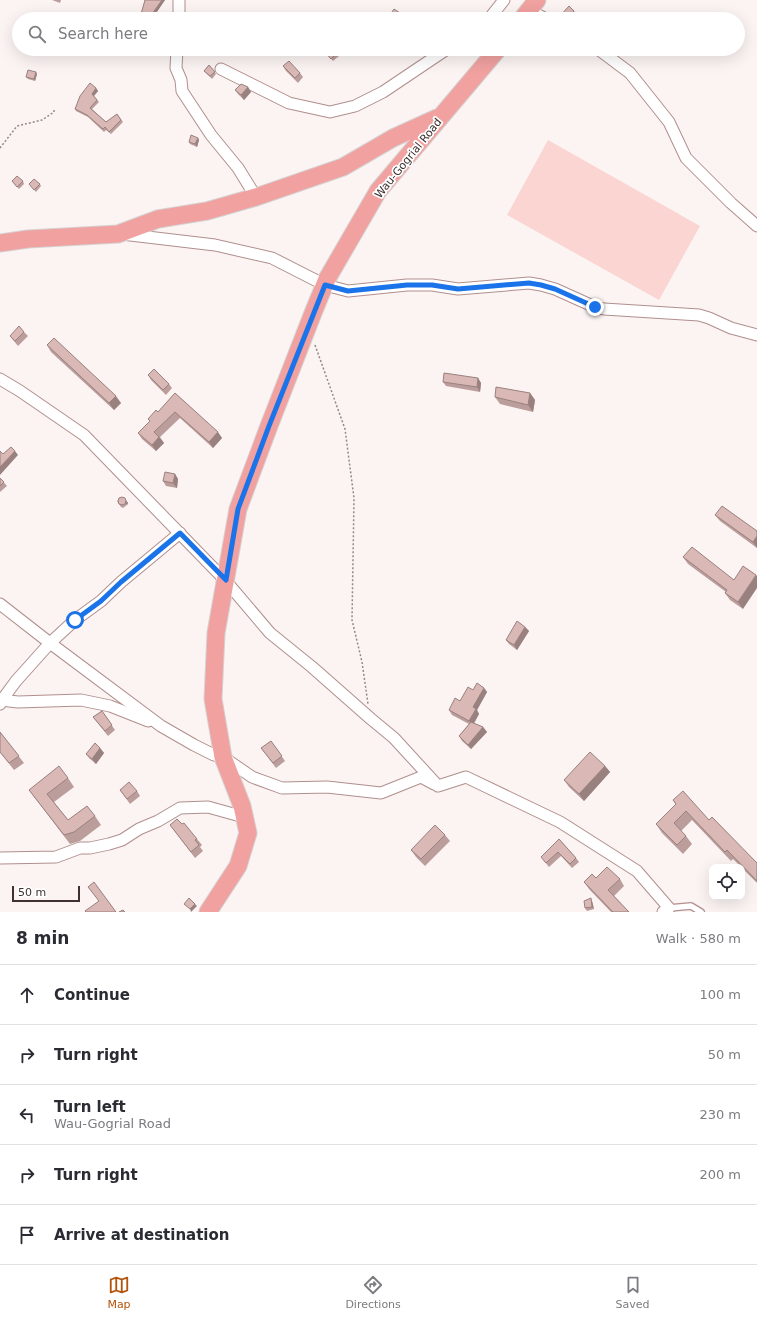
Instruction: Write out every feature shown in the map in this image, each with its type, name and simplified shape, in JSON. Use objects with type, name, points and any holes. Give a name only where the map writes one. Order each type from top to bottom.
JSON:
[{"type":"main road","name":"Wau-Gogrial Road","points":[[208,912],[238,866],[248,833],[242,806],[223,757],[212,699],[216,633],[238,509],[325,285],[378,192],[492,56]]},
{"type":"main road","points":[[0,243],[28,239],[118,234],[158,219],[207,211],[256,197],[342,167],[393,138],[442,115]]},
{"type":"street","points":[[178,12],[179,0]]},
{"type":"street","points":[[494,12],[504,0]]},
{"type":"street","points":[[177,56],[176,68],[181,80],[182,91],[211,135],[238,168],[256,197]]},
{"type":"street","points":[[221,68],[289,103],[330,112],[355,106],[383,92],[437,56]]},
{"type":"street","points":[[607,56],[630,73],[669,122],[686,158],[731,203],[757,226]]},
{"type":"street","points":[[118,234],[215,245],[272,258],[325,285],[348,291],[407,285],[432,285],[458,289],[529,283],[555,289],[595,307],[604,309],[699,315],[731,328],[757,335]]},
{"type":"street","points":[[0,379],[84,435],[226,580],[270,633],[394,738],[438,786]]},
{"type":"street","points":[[1,701],[50,644],[75,620],[101,601],[121,582],[180,533]]},
{"type":"street","points":[[0,604],[50,644],[161,726],[194,745],[214,755],[223,757],[252,776],[282,788],[327,787],[381,793],[421,777],[438,786],[466,777],[560,822],[637,871],[666,910]]},
{"type":"street","points":[[1,701],[38,702],[82,700],[110,706],[161,726]]},
{"type":"street","points":[[0,858],[56,858],[80,848],[90,848],[109,844],[122,840],[139,829],[158,821],[180,808],[208,807],[244,817]]},
{"type":"lane","points":[[666,910],[691,906],[701,912]]},
{"type":"path","points":[[0,148],[18,126],[42,120],[54,112],[54,108]]},
{"type":"path","points":[[308,326],[345,429],[354,498],[352,620],[362,662],[371,719]]},
{"type":"shaded area","points":[[548,140],[700,226],[659,300],[507,215]]},
{"type":"building","points":[[145,0],[162,0],[154,12],[142,12]]},
{"type":"building","points":[[569,6],[574,11],[573,12],[564,12]]},
{"type":"building","points":[[289,61],[300,73],[295,78],[283,66]]},
{"type":"building","points":[[209,65],[215,72],[210,76],[204,71]]},
{"type":"building","points":[[28,70],[36,72],[34,79],[26,77]]},
{"type":"building","points":[[90,83],[96,88],[92,94],[97,100],[90,108],[106,122],[117,114],[121,120],[109,132],[105,127],[103,129],[87,115],[75,109],[80,96]]},
{"type":"building","points":[[241,84],[248,87],[241,95],[235,90]]},
{"type":"building","points":[[191,135],[198,138],[195,144],[189,142]]},
{"type":"building","points":[[17,176],[23,181],[17,187],[12,181]]},
{"type":"building","points":[[34,179],[40,184],[34,190],[29,184]]},
{"type":"building","points":[[19,326],[24,332],[15,341],[10,336]]},
{"type":"building","points":[[54,338],[116,396],[109,403],[47,345]]},
{"type":"building","points":[[154,369],[169,384],[163,390],[148,375]]},
{"type":"building","points":[[444,373],[478,378],[477,387],[443,382]]},
{"type":"building","points":[[496,387],[530,393],[528,405],[495,397]]},
{"type":"building","points":[[175,393],[218,432],[209,442],[175,412],[154,432],[159,437],[152,445],[138,433],[150,421],[148,419],[156,410],[158,412]]},
{"type":"building","points":[[11,447],[15,451],[0,467],[0,451],[3,454]]},
{"type":"building","points":[[165,472],[175,474],[173,483],[163,481]]},
{"type":"building","points":[[0,478],[4,482],[0,486]]},
{"type":"building","points":[[120,497],[124,497],[126,501],[124,505],[120,505],[118,503],[118,499]]},
{"type":"building","points":[[722,506],[757,531],[757,536],[753,542],[715,515]]},
{"type":"building","points":[[692,547],[734,580],[743,566],[756,575],[738,602],[725,593],[727,590],[683,557]]},
{"type":"building","points":[[517,621],[525,627],[514,645],[506,640]]},
{"type":"building","points":[[477,683],[484,688],[473,707],[476,709],[469,721],[449,710],[455,698],[460,701],[468,687],[473,690]]},
{"type":"building","points":[[102,711],[112,725],[105,731],[93,717]]},
{"type":"building","points":[[471,722],[483,727],[468,745],[459,736]]},
{"type":"building","points":[[0,732],[19,756],[9,763],[0,752]]},
{"type":"building","points":[[271,741],[282,756],[273,763],[261,748]]},
{"type":"building","points":[[95,743],[100,748],[92,759],[86,754]]},
{"type":"building","points":[[590,752],[605,766],[579,794],[564,780]]},
{"type":"building","points":[[59,766],[68,778],[47,794],[68,820],[87,806],[95,816],[74,832],[64,835],[29,790]]},
{"type":"building","points":[[129,782],[137,791],[127,799],[120,790]]},
{"type":"building","points":[[683,791],[709,820],[712,817],[757,863],[757,881],[745,869],[745,864],[741,864],[727,850],[725,852],[686,811],[674,823],[686,836],[677,845],[656,824],[676,804],[673,800]]},
{"type":"building","points":[[177,819],[182,824],[184,823],[197,839],[195,840],[199,845],[191,852],[170,825]]},
{"type":"building","points":[[435,825],[445,835],[421,859],[411,850]]},
{"type":"building","points":[[559,839],[576,858],[570,864],[558,852],[546,863],[541,857]]},
{"type":"building","points":[[607,867],[620,879],[608,890],[629,912],[613,912],[584,882],[592,874],[596,878]]},
{"type":"building","points":[[94,882],[116,912],[85,911],[99,901],[88,887]]},
{"type":"building","points":[[189,898],[195,904],[190,909],[184,904]]},
{"type":"building","points":[[591,898],[592,907],[585,908],[584,901]]},
{"type":"route","points":[[75,620],[101,601],[121,582],[180,533],[226,580],[238,509],[325,285],[348,291],[407,285],[432,285],[458,289],[529,283],[555,289],[595,307]]}]
